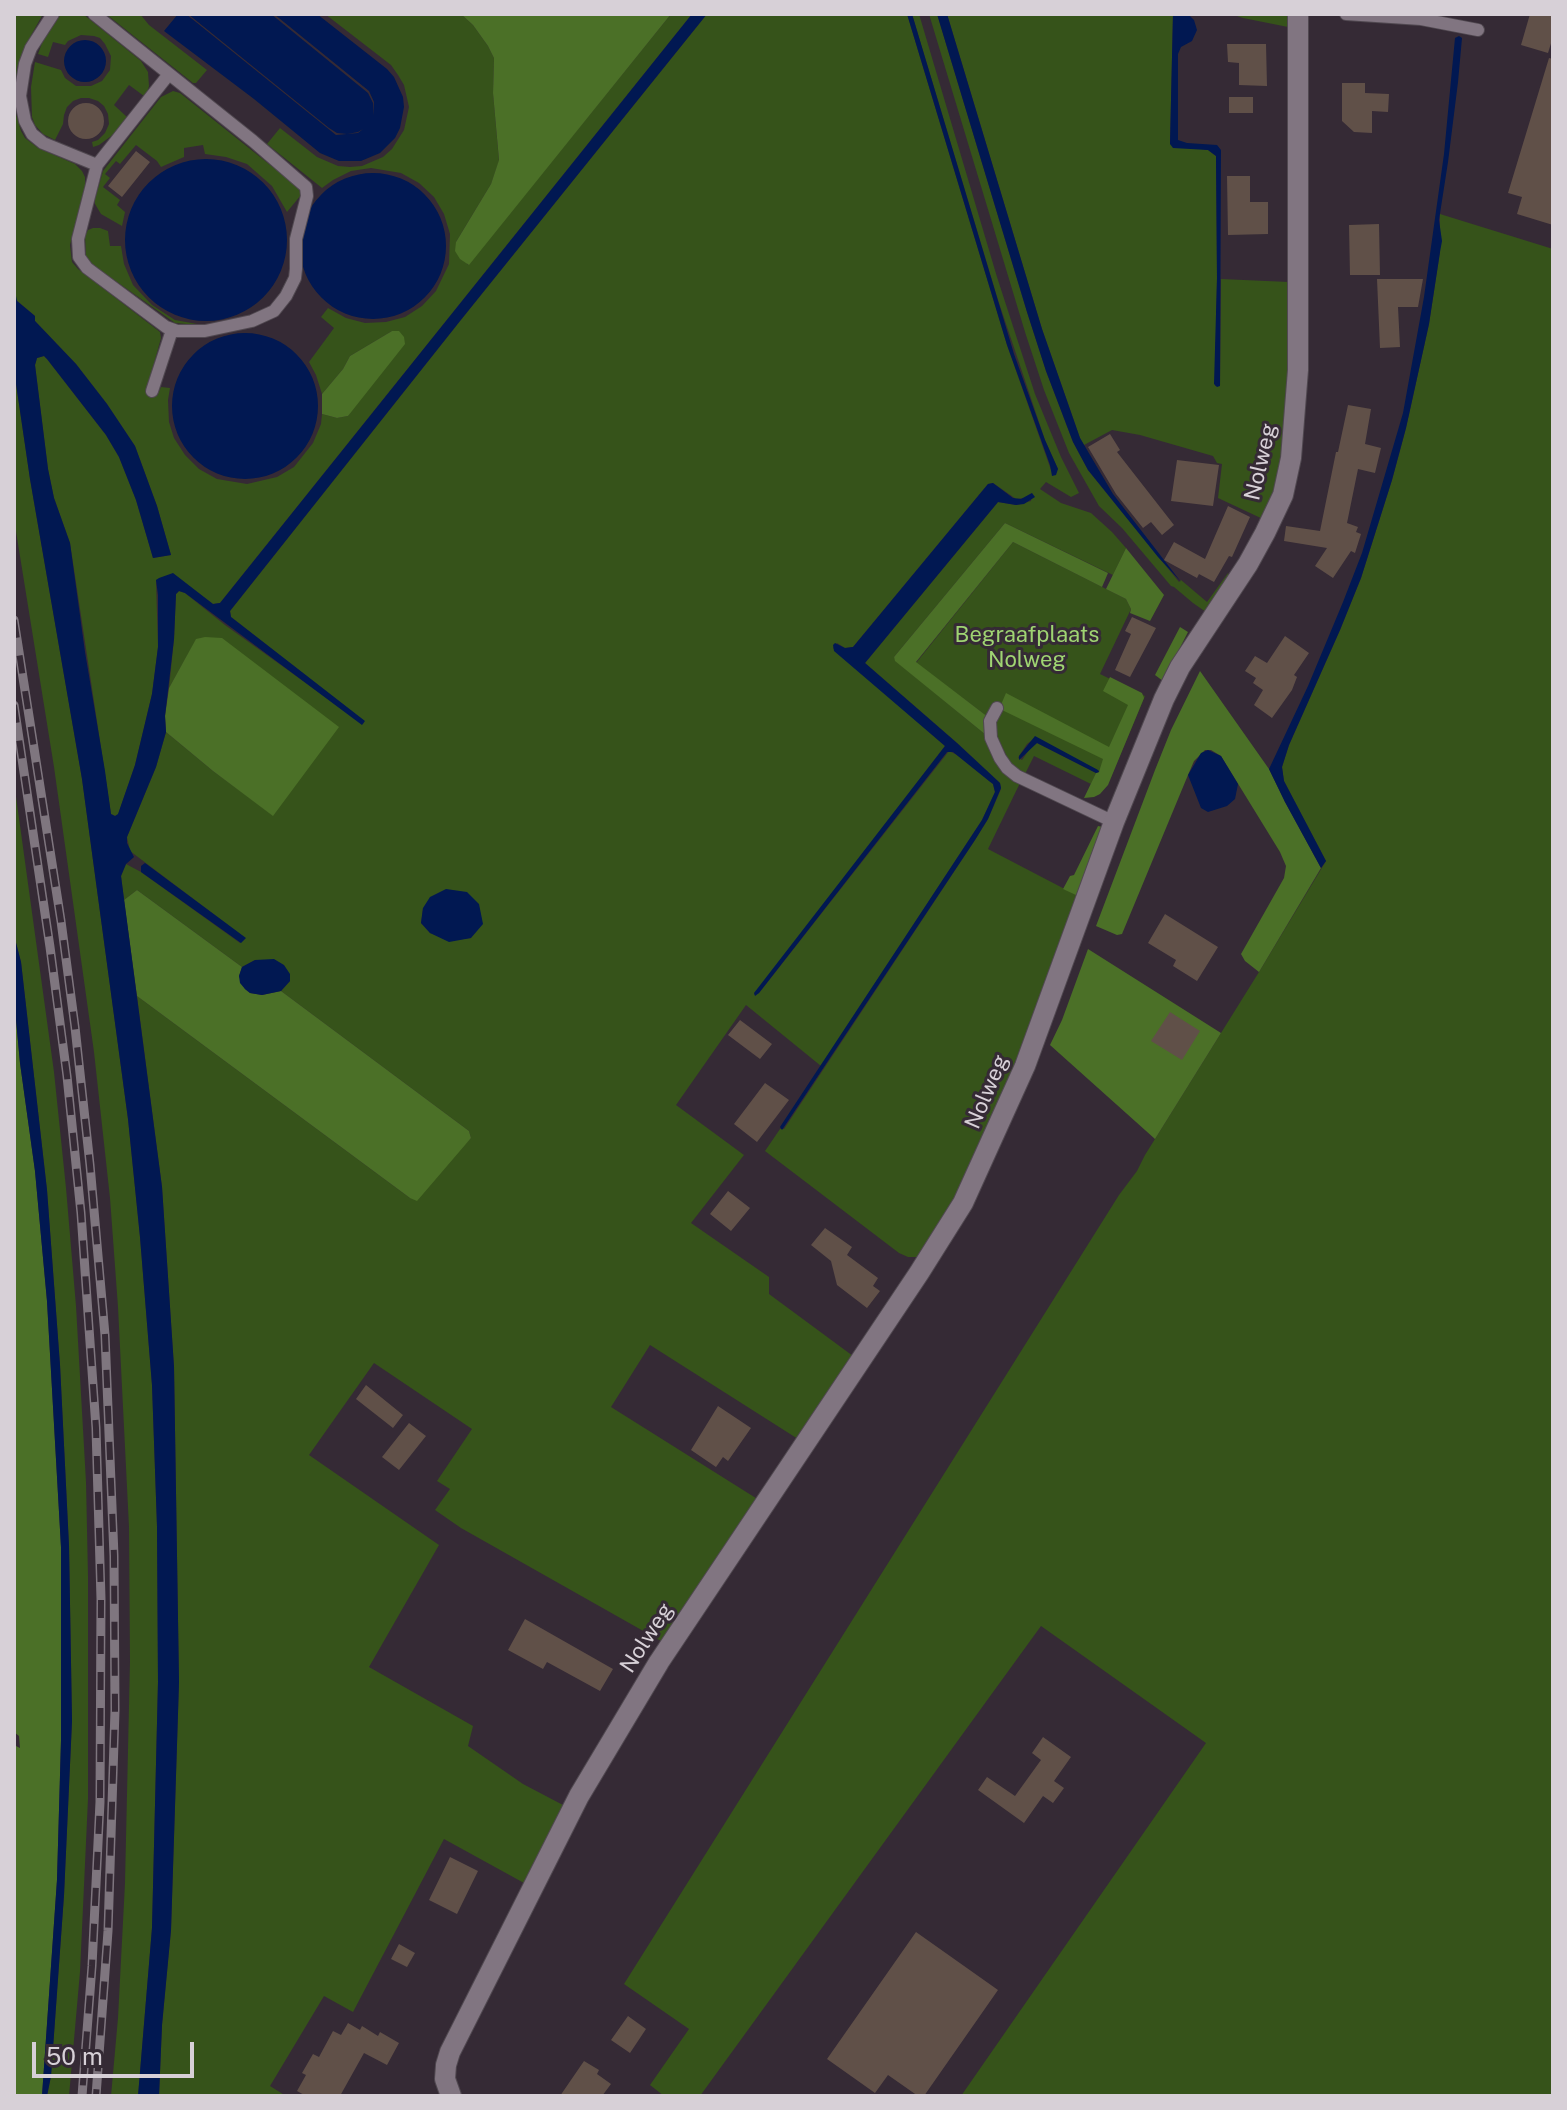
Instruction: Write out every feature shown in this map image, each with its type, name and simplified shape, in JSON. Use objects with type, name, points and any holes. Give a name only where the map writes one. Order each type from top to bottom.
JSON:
[{"type":"street","name":"Nolweg","points":[[451,2096],[445,2079],[450,2052],[579,1796],[659,1662],[963,1203],[1025,1066],[1114,822],[1180,667],[1248,564],[1283,495],[1291,458],[1298,370],[1298,14]]},
{"type":"lane","points":[[53,14],[31,48],[25,64],[21,110],[32,134],[43,143],[97,165]]},
{"type":"lane","points":[[94,14],[169,74],[302,182],[308,192],[298,227],[295,278],[274,311],[252,321],[217,329],[172,330],[87,268],[79,257],[78,239],[97,165],[169,74]]},
{"type":"lane","points":[[1346,14],[1421,19],[1478,30]]},
{"type":"lane","points":[[152,391],[172,330]]},
{"type":"lane","points":[[997,708],[990,721],[991,738],[1007,768],[1017,776],[1114,822]]},
{"type":"green space","points":[[14,14],[43,14],[17,68],[15,103],[21,131],[38,148],[75,164],[85,177],[70,245],[72,262],[160,332],[146,393],[157,396],[161,387],[170,388],[169,422],[174,438],[185,455],[199,469],[217,479],[247,484],[277,477],[294,467],[313,443],[322,414],[337,418],[348,416],[392,331],[350,356],[322,394],[309,362],[334,328],[321,317],[328,308],[346,318],[365,323],[405,317],[422,306],[436,291],[449,264],[450,234],[444,214],[434,197],[419,183],[401,173],[371,168],[351,171],[322,188],[267,144],[280,128],[317,157],[338,166],[362,166],[383,157],[404,130],[409,107],[404,85],[398,75],[391,65],[325,14],[461,14],[488,46],[494,58],[493,93],[499,161],[491,184],[456,242],[468,265],[671,14],[692,14],[220,603],[213,604],[173,574],[156,580],[158,647],[152,694],[135,765],[118,815],[115,816],[111,814],[70,543],[54,498],[48,469],[35,365],[37,358],[44,356],[47,359],[106,435],[119,457],[153,558],[171,555],[135,446],[76,364],[35,321],[35,316],[15,299]]},
{"type":"green space","points":[[61,14],[83,14],[141,61],[148,72],[147,93],[144,96],[129,85],[114,105],[127,117],[114,134],[93,147],[92,142],[105,133],[109,124],[108,114],[98,101],[81,98],[73,101],[67,107],[55,140],[43,134],[32,117],[31,87],[35,62],[61,70],[65,78],[76,86],[91,86],[102,81],[110,70],[111,56],[100,38],[94,36],[81,35],[65,45],[53,42],[48,57],[38,54]]},
{"type":"green space","points":[[106,14],[140,14],[149,25],[207,70],[193,83]]},
{"type":"green space","points":[[461,14],[671,14],[469,265],[455,251],[456,242],[491,184],[499,160],[493,93],[494,58],[473,25]]},
{"type":"green space","points":[[707,14],[907,14],[1007,345],[1051,470],[1058,469],[1045,440],[998,300],[912,14],[919,14],[1035,394],[1079,493],[1071,497],[1046,482],[1040,489],[1061,503],[1091,513],[1126,548],[1113,575],[1005,523],[894,657],[986,735],[1020,783],[988,849],[1080,897],[976,1161],[919,1257],[899,1253],[765,1151],[780,1129],[784,1129],[975,840],[1001,789],[1000,783],[957,743],[865,663],[998,502],[1016,505],[1031,501],[1032,493],[1016,499],[993,483],[988,484],[853,647],[845,648],[837,643],[833,648],[945,746],[754,995],[759,993],[949,751],[993,784],[995,792],[982,820],[821,1066],[746,1005],[676,1105],[744,1155],[691,1223],[769,1277],[769,1294],[853,1356],[798,1439],[650,1345],[611,1407],[759,1500],[661,1641],[461,1528],[435,1510],[450,1489],[437,1481],[472,1429],[374,1363],[309,1455],[439,1545],[369,1667],[473,1726],[468,1746],[523,1784],[563,1805],[524,1883],[444,1839],[353,2012],[324,1996],[270,2086],[286,2096],[159,2096],[171,1930],[179,1682],[174,1367],[162,1187],[137,996],[410,1198],[471,1138],[469,1131],[281,991],[290,981],[255,960],[242,967],[137,890],[124,900],[121,876],[126,864],[240,943],[245,938],[130,851],[127,837],[156,767],[166,732],[273,815],[196,640],[169,688],[176,594],[179,591],[363,724],[364,721],[231,617],[230,611]],"holes":[[[423,908],[471,938],[455,940],[430,933],[421,923]]]},
{"type":"green space","points":[[929,14],[937,14],[1027,312],[1073,442],[1088,470],[1179,582],[1181,580],[1207,602],[1228,573],[1206,612],[1171,586],[1099,506],[1069,453],[1025,332]]},
{"type":"green space","points":[[947,14],[1173,14],[1170,144],[1208,150],[1216,156],[1215,386],[1220,385],[1221,279],[1289,282],[1287,431],[1265,520],[1218,498],[1222,464],[1217,463],[1213,456],[1112,430],[1084,445],[1042,329]]},
{"type":"green space","points":[[1231,14],[1289,14],[1288,27],[1243,18]]},
{"type":"green space","points":[[173,91],[180,93],[299,188],[301,195],[287,212],[272,186],[247,164],[205,154],[203,145],[184,148],[184,157],[161,167],[136,145],[120,164],[116,161],[105,174],[110,178],[103,187],[120,200],[117,205],[125,212],[122,226],[101,214],[95,199],[103,171],[161,97]]},
{"type":"green space","points":[[1440,214],[1553,249],[1553,2096],[961,2096],[1206,1743],[1041,1626],[700,2096],[664,2096],[650,2085],[689,2029],[624,1984],[1119,1195],[1137,1171],[1326,861],[1284,781],[1282,767],[1361,578],[1392,480],[1429,324],[1440,252]]},
{"type":"green space","points":[[93,228],[108,231],[110,246],[121,246],[124,264],[133,285],[152,305],[175,320],[208,326],[175,323],[93,265],[86,256],[85,236]]},
{"type":"green space","points":[[392,331],[399,331],[405,344],[348,416],[337,418],[322,414],[322,394],[350,356]]},
{"type":"green space","points":[[14,370],[82,779],[128,1119],[152,1385],[158,1682],[152,1928],[138,2096],[111,2096],[125,1883],[130,1661],[129,1527],[118,1307],[94,1052],[54,767],[14,519]]},
{"type":"green space","points":[[1005,523],[1108,573],[1102,587],[1013,542],[916,662],[988,717],[986,735],[895,661],[894,657]]},
{"type":"green space","name":"Begraafplaats Nolweg","points":[[1013,542],[1126,599],[1131,609],[1100,674],[1145,696],[1111,777],[1035,738],[1018,758],[1022,760],[1037,743],[1096,773],[1091,784],[1034,756],[1025,774],[1010,763],[988,717],[916,663]]},
{"type":"green space","points":[[1126,548],[1164,595],[1150,621],[1130,613],[1126,599],[1106,589]]},
{"type":"green space","points":[[1180,627],[1188,632],[1163,681],[1155,675]]},
{"type":"green space","points":[[222,638],[339,727],[273,816],[166,732],[169,688],[196,639]]},
{"type":"green space","points":[[1200,671],[1269,769],[1321,868],[1259,972],[1241,954],[1284,878],[1286,866],[1221,756],[1211,750],[1205,750],[1194,761],[1122,934],[1117,935],[1096,926],[1171,730]]},
{"type":"green space","points":[[1110,677],[1142,693],[1144,698],[1108,785],[1100,794],[1084,798],[1103,759],[1000,707],[1006,693],[1109,747],[1128,705],[1103,691]]},
{"type":"green space","points":[[14,782],[54,1072],[66,1188],[86,1482],[88,1799],[80,1972],[69,2096],[47,2096],[64,1895],[72,1721],[69,1546],[47,1190],[21,962],[14,935]]},
{"type":"green space","points":[[1098,826],[1103,827],[1080,897],[1063,889],[1070,876],[1074,875]]},
{"type":"green space","points":[[137,890],[242,967],[239,976],[250,993],[262,995],[281,991],[469,1131],[471,1138],[417,1201],[137,996],[124,900]]},
{"type":"green space","points":[[1088,949],[1221,1033],[1155,1139],[1050,1045]]},
{"type":"green space","points":[[14,998],[47,1301],[61,1547],[57,1880],[42,2096],[14,2096],[14,1745],[20,1748],[19,1736],[14,1732]]},
{"type":"shaded area","points":[[178,14],[186,14],[336,135],[347,134],[329,128],[188,14],[271,14],[368,93],[373,103],[373,116],[374,102],[369,91],[274,14],[317,14],[394,77],[404,107],[395,138],[380,153],[361,161],[339,161],[320,153],[164,31]]},
{"type":"shaded area","points":[[692,14],[707,14],[230,611],[231,617],[365,721],[362,725],[185,593],[179,591],[176,594],[166,732],[156,767],[127,837],[134,857],[126,864],[121,876],[162,1187],[174,1367],[179,1682],[171,1930],[159,2096],[138,2096],[152,1928],[158,1682],[152,1385],[128,1119],[82,779],[14,370],[14,286],[17,301],[35,316],[35,321],[76,364],[135,446],[171,555],[153,558],[119,457],[106,435],[47,359],[44,356],[37,358],[35,365],[48,469],[54,498],[70,543],[111,814],[115,816],[135,765],[152,694],[158,647],[156,580],[173,573],[213,604],[220,603]]},
{"type":"shaded area","points":[[907,14],[912,14],[1014,354],[1058,469],[1056,475],[1052,476],[1007,345]]},
{"type":"shaded area","points":[[937,14],[947,14],[1042,329],[1080,438],[1113,494],[1181,582],[1088,470],[1073,442],[1027,312]]},
{"type":"shaded area","points":[[1173,14],[1188,14],[1197,30],[1192,41],[1181,47],[1178,54],[1178,140],[1217,145],[1221,150],[1220,386],[1217,387],[1214,384],[1216,156],[1208,150],[1173,148],[1170,144]]},
{"type":"shaded area","points":[[1455,38],[1462,38],[1458,82],[1439,220],[1442,241],[1429,324],[1406,428],[1361,578],[1282,767],[1284,781],[1326,861],[1321,868],[1269,769],[1308,686],[1362,553],[1403,413],[1424,297],[1444,154]]},
{"type":"shaded area","points":[[85,40],[100,46],[106,61],[100,76],[85,82],[70,76],[64,61],[70,46]]},
{"type":"shaded area","points":[[206,159],[237,165],[263,183],[281,209],[287,240],[281,271],[263,297],[237,315],[206,321],[175,315],[149,297],[131,271],[125,240],[131,209],[149,183],[175,165]]},
{"type":"shaded area","points":[[373,173],[401,179],[424,195],[440,218],[446,246],[440,274],[424,297],[401,313],[373,319],[345,313],[322,297],[306,274],[300,246],[306,218],[322,195],[345,179]]},
{"type":"shaded area","points":[[245,333],[273,339],[296,355],[312,378],[318,406],[312,434],[296,457],[273,473],[245,479],[217,473],[194,457],[178,434],[172,406],[178,378],[194,355],[217,339]]},
{"type":"shaded area","points":[[993,483],[1013,498],[1021,499],[1032,493],[1035,497],[1024,504],[998,502],[865,663],[957,743],[1000,783],[1001,788],[975,840],[782,1130],[780,1127],[982,820],[995,792],[993,784],[953,752],[947,752],[755,996],[754,993],[945,746],[834,651],[833,645],[853,647],[988,484]]},
{"type":"shaded area","points":[[1035,736],[1099,772],[1037,743],[1019,760]]},
{"type":"shaded area","points":[[1208,750],[1221,756],[1238,784],[1235,799],[1227,806],[1208,812],[1201,808],[1188,775],[1201,753]]},
{"type":"shaded area","points":[[145,863],[246,938],[241,943],[141,872],[141,866]]},
{"type":"shaded area","points":[[446,889],[467,892],[479,904],[483,924],[471,938],[449,942],[430,933],[421,923],[423,908],[430,897]]},
{"type":"shaded area","points":[[14,935],[21,962],[47,1190],[69,1546],[72,1721],[64,1895],[47,2096],[42,2096],[57,1880],[61,1547],[47,1301],[14,998]]},
{"type":"shaded area","points":[[274,959],[284,965],[290,974],[290,981],[281,991],[262,995],[245,989],[239,976],[242,967],[255,960]]},
{"type":"building","points":[[1530,14],[1553,14],[1553,37],[1548,53],[1521,45]]},
{"type":"building","points":[[1227,44],[1266,44],[1267,86],[1239,85],[1239,63],[1228,62]]},
{"type":"building","points":[[1549,58],[1553,59],[1553,225],[1517,214],[1522,197],[1508,193]]},
{"type":"building","points":[[1342,83],[1365,83],[1365,93],[1389,94],[1388,112],[1372,111],[1372,133],[1354,132],[1342,121]]},
{"type":"building","points":[[1229,97],[1253,97],[1253,113],[1229,113]]},
{"type":"building","points":[[86,103],[99,108],[104,121],[99,134],[86,139],[73,134],[68,121],[73,108]]},
{"type":"building","points":[[136,151],[150,162],[122,197],[108,186]]},
{"type":"building","points":[[1227,176],[1250,176],[1250,202],[1268,202],[1268,234],[1228,235]]},
{"type":"building","points":[[1379,224],[1380,275],[1350,275],[1349,225]]},
{"type":"building","points":[[1377,279],[1423,279],[1418,307],[1398,307],[1400,347],[1380,348]]},
{"type":"building","points":[[1348,405],[1371,409],[1365,444],[1381,448],[1375,473],[1358,469],[1347,523],[1358,527],[1356,532],[1361,534],[1355,553],[1351,551],[1333,578],[1315,566],[1327,548],[1284,541],[1286,526],[1320,531]]},
{"type":"building","points":[[1110,434],[1120,450],[1117,452],[1174,525],[1162,535],[1151,522],[1143,528],[1116,494],[1088,447]]},
{"type":"building","points":[[1177,460],[1219,465],[1213,506],[1171,501]]},
{"type":"building","points":[[1228,506],[1250,517],[1232,557],[1229,556],[1214,582],[1199,574],[1197,578],[1164,560],[1174,542],[1205,559]]},
{"type":"building","points":[[1132,617],[1156,628],[1130,677],[1115,670],[1131,634],[1125,631]]},
{"type":"building","points":[[1285,636],[1309,653],[1294,675],[1297,677],[1292,690],[1272,718],[1254,705],[1263,690],[1253,683],[1256,678],[1245,671],[1255,656],[1267,663]]},
{"type":"building","points":[[1165,914],[1218,947],[1197,981],[1173,966],[1176,960],[1148,943]]},
{"type":"building","points":[[1170,1012],[1200,1031],[1182,1060],[1151,1041]]},
{"type":"building","points":[[740,1020],[772,1044],[760,1059],[728,1035]]},
{"type":"building","points":[[765,1083],[789,1100],[757,1142],[734,1124]]},
{"type":"building","points":[[728,1191],[750,1208],[731,1231],[710,1214]]},
{"type":"building","points":[[825,1228],[852,1247],[847,1255],[878,1278],[873,1286],[880,1291],[867,1308],[837,1285],[831,1261],[811,1245]]},
{"type":"building","points":[[366,1385],[403,1415],[393,1428],[356,1399]]},
{"type":"building","points":[[718,1406],[751,1428],[728,1461],[723,1457],[716,1467],[691,1450]]},
{"type":"building","points":[[409,1423],[426,1436],[399,1470],[382,1457]]},
{"type":"building","points":[[525,1619],[613,1669],[600,1691],[547,1662],[543,1669],[508,1650]]},
{"type":"building","points":[[1043,1737],[1071,1757],[1054,1781],[1064,1788],[1053,1803],[1043,1796],[1024,1823],[978,1790],[987,1777],[1015,1796],[1041,1760],[1032,1753]]},
{"type":"building","points":[[450,1857],[478,1871],[457,1914],[429,1900]]},
{"type":"building","points":[[916,1932],[998,1990],[924,2096],[918,2096],[888,2075],[875,2093],[827,2059]]},
{"type":"building","points":[[399,1944],[415,1953],[407,1967],[391,1959]]},
{"type":"building","points":[[628,2016],[646,2029],[630,2053],[611,2040]]},
{"type":"building","points":[[348,2023],[360,2030],[362,2026],[378,2036],[380,2032],[399,2043],[387,2065],[364,2053],[340,2096],[306,2096],[297,2091],[306,2075],[302,2073],[313,2054],[319,2057],[333,2031],[341,2035]]},
{"type":"building","points":[[584,2061],[599,2070],[597,2074],[611,2084],[602,2096],[560,2096]]},
{"type":"railway","points":[[14,620],[75,1027],[105,1335],[114,1556],[115,1710],[108,1931],[96,2096]]},
{"type":"railway","points":[[14,705],[67,1076],[81,1213],[96,1428],[101,1599],[100,1802],[82,2096]]}]
